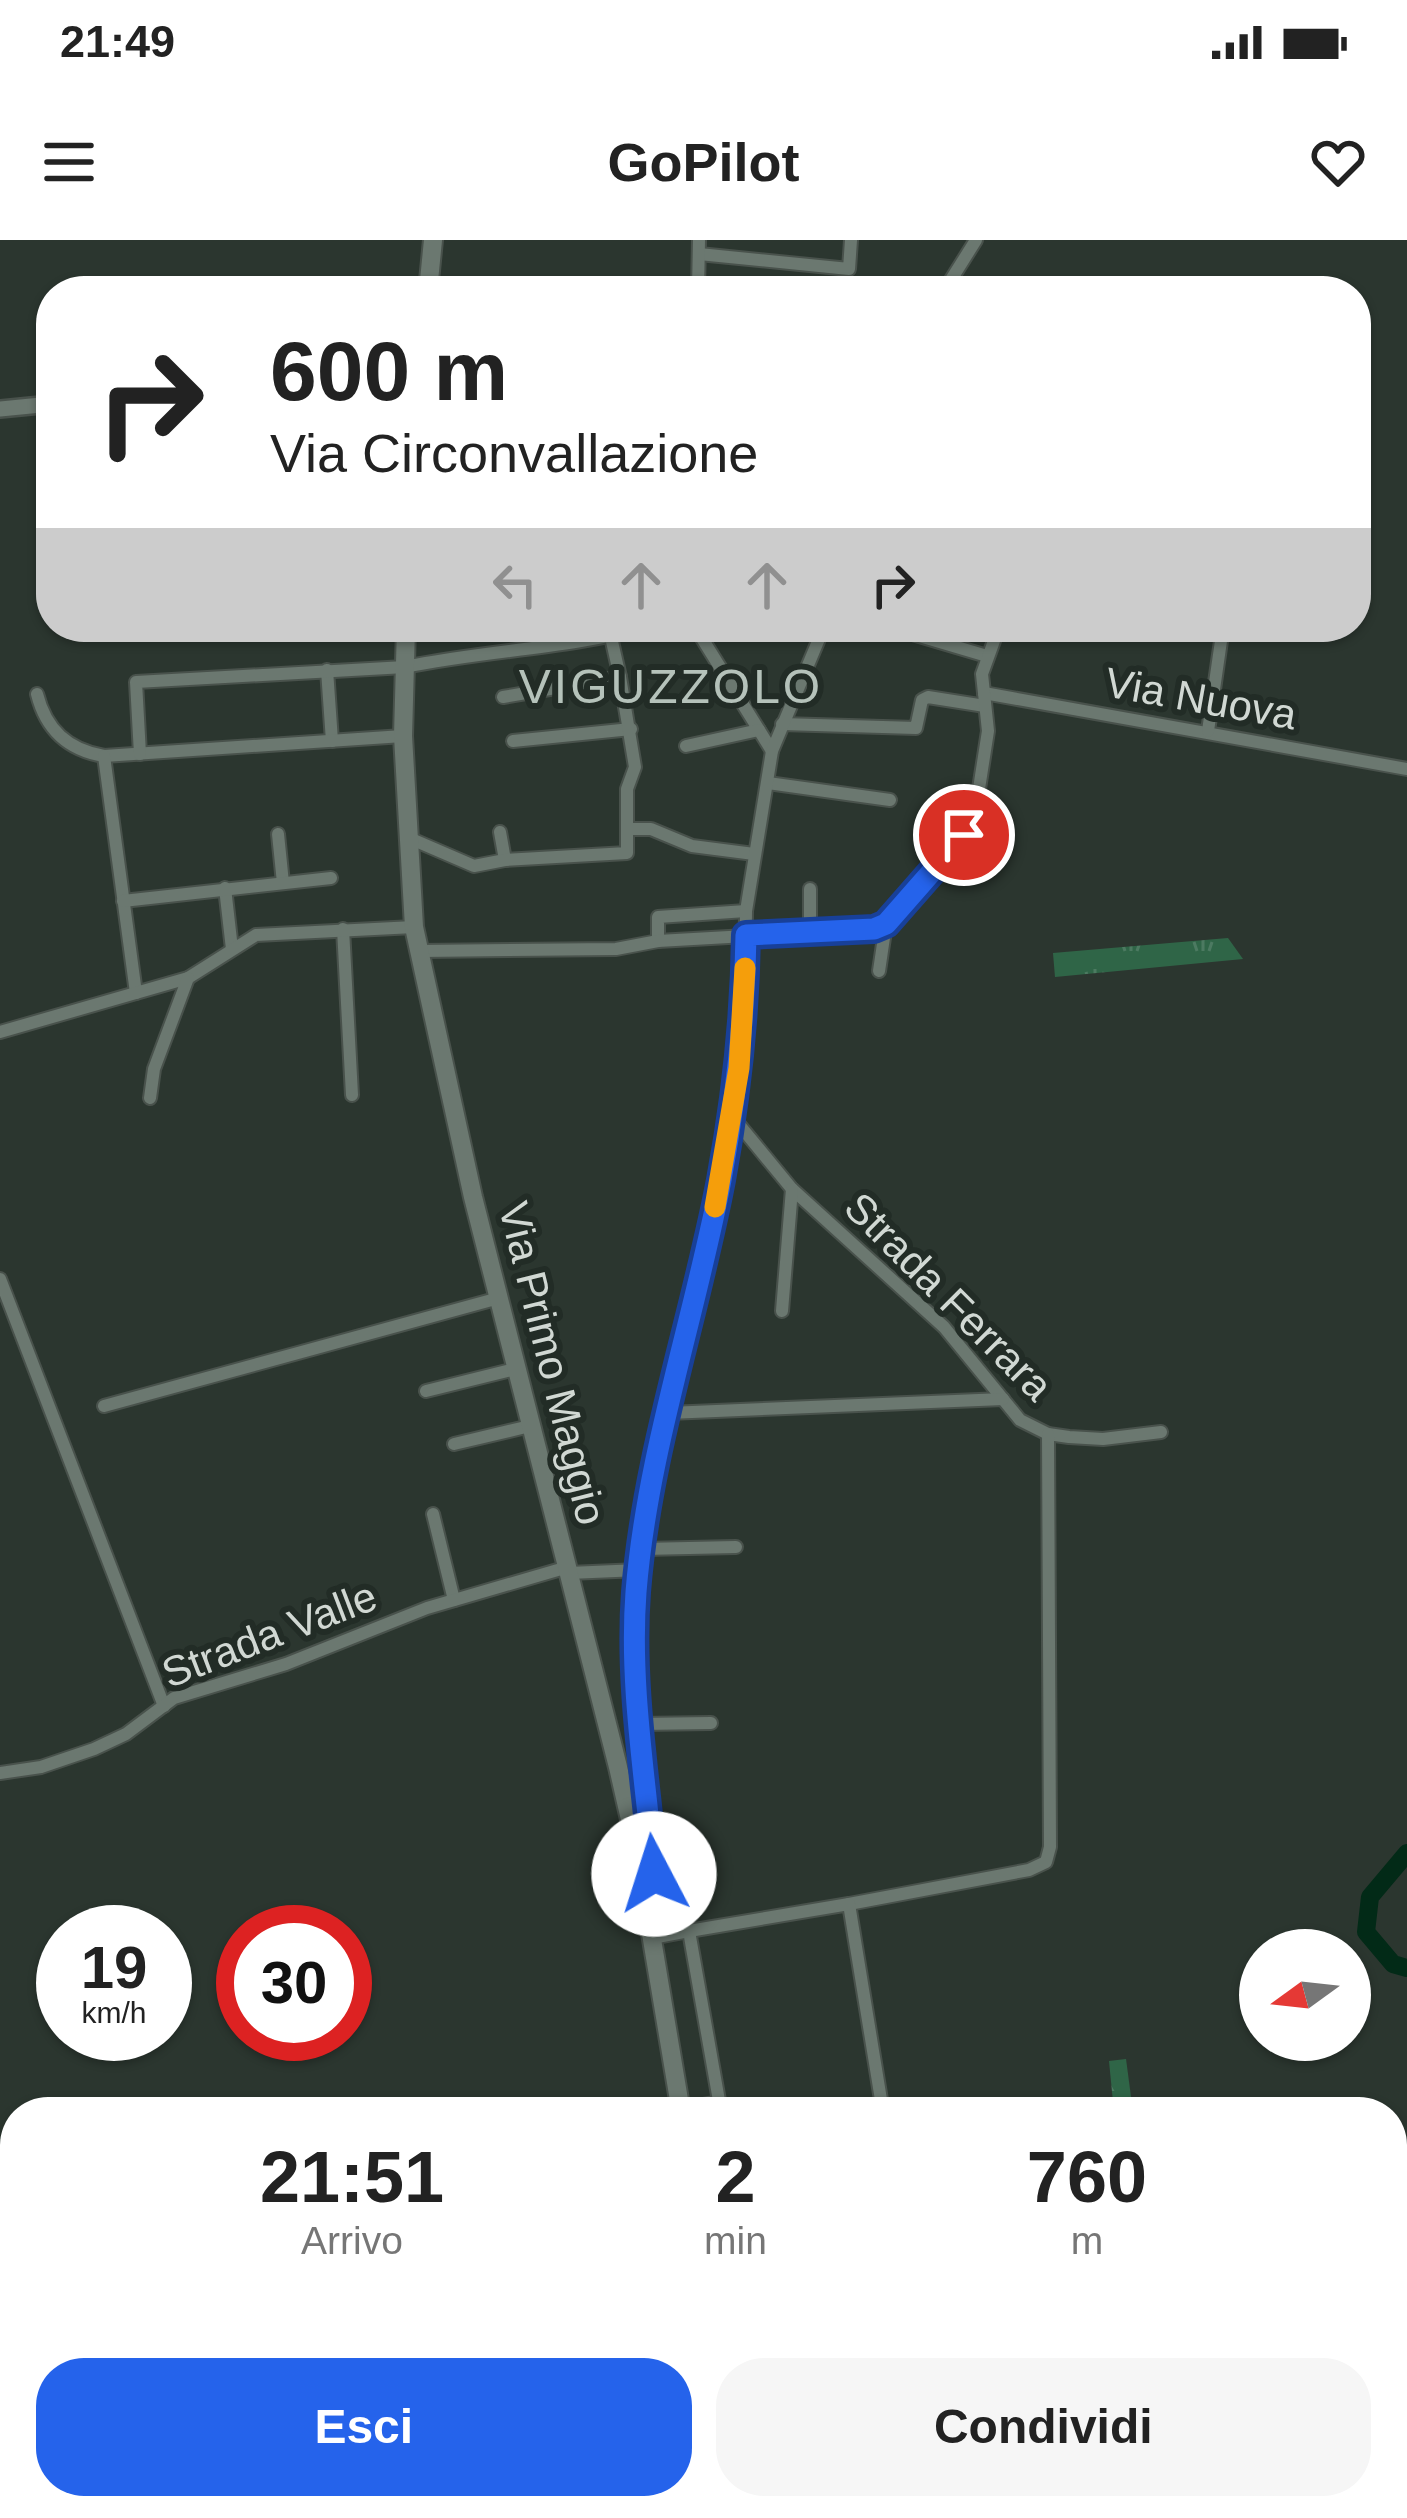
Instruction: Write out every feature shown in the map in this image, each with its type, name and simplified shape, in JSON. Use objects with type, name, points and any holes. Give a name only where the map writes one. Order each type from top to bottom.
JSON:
[{"type":"main road","points":[[430,276],[434,240]]},
{"type":"main road","name":"Via Primo Maggio","points":[[406,642],[403,736],[418,951],[515,1369],[618,1767],[678,2097]]},
{"type":"street","points":[[699,247],[849,269],[851,240]]},
{"type":"street","points":[[953,276],[976,240]]},
{"type":"street","points":[[0,409],[36,405]]},
{"type":"street","points":[[140,754],[136,682],[405,667],[584,642]]},
{"type":"street","points":[[409,838],[475,866],[627,853],[627,789],[635,767],[612,642]]},
{"type":"street","points":[[704,642],[772,751]]},
{"type":"street","points":[[648,1914],[655,1905],[639,1744],[636,1636],[641,1550],[732,1115],[745,999],[746,911],[772,751],[818,642]]},
{"type":"street","points":[[940,642],[987,656]]},
{"type":"street","points":[[418,951],[616,949],[658,940],[874,929],[886,924],[964,835],[970,821],[986,758],[982,674],[993,642]]},
{"type":"street","points":[[1208,731],[1221,642]]},
{"type":"street","points":[[328,670],[332,741]]},
{"type":"street","points":[[503,697],[616,678]]},
{"type":"street","points":[[37,694],[42,717],[55,732],[85,753],[104,757],[403,736]]},
{"type":"street","name":"Via Nuova","points":[[782,724],[916,728],[922,700],[928,697],[984,700],[1208,731],[1407,769]]},
{"type":"street","points":[[513,741],[631,729]]},
{"type":"street","points":[[686,746],[758,730]]},
{"type":"street","points":[[104,757],[136,994]]},
{"type":"street","points":[[768,783],[890,800]]},
{"type":"street","points":[[627,829],[651,829],[692,845],[754,854]]},
{"type":"street","points":[[500,832],[505,860]]},
{"type":"street","points":[[278,835],[283,883]]},
{"type":"street","points":[[124,901],[331,878]]},
{"type":"street","points":[[225,888],[232,949]]},
{"type":"street","points":[[810,889],[810,931]]},
{"type":"street","points":[[658,940],[658,917],[746,911]]},
{"type":"street","points":[[879,970],[886,924]]},
{"type":"street","points":[[0,1032],[188,978],[256,935],[414,927]]},
{"type":"street","points":[[343,929],[352,1095]]},
{"type":"street","points":[[150,1098],[154,1070],[188,978]]},
{"type":"street","name":"Strada Ferrara","points":[[732,1115],[792,1189],[944,1327],[1020,1420],[1048,1434],[1103,1439],[1160,1432]]},
{"type":"street","points":[[782,1311],[792,1189]]},
{"type":"street","points":[[0,1279],[164,1706]]},
{"type":"street","points":[[104,1406],[499,1298]]},
{"type":"street","points":[[426,1391],[515,1369]]},
{"type":"street","points":[[668,1413],[1004,1399]]},
{"type":"street","points":[[454,1444],[530,1426]]},
{"type":"street","points":[[652,1939],[1029,1870],[1046,1862],[1051,1704],[1048,1434]]},
{"type":"street","points":[[433,1514],[454,1600]]},
{"type":"street","points":[[641,1550],[736,1547]]},
{"type":"street","name":"Strada Valle","points":[[0,1773],[41,1766],[94,1748],[126,1734],[174,1698],[286,1664],[454,1600],[568,1570],[639,1570]]},
{"type":"street","points":[[639,1724],[711,1723]]},
{"type":"street","points":[[618,1767],[633,1756],[639,1744]]},
{"type":"street","points":[[849,1904],[881,2097]]},
{"type":"street","points":[[689,1931],[718,2097]]},
{"type":"green space","points":[[1228,938],[1243,959],[1055,977],[1053,953]]},
{"type":"green space","points":[[1126,2059],[1131,2097],[1113,2097],[1109,2061]]},
{"type":"waterway","points":[[1407,1853],[1370,1897],[1366,1932],[1393,1964],[1407,1968]]},
{"type":"slow traffic","points":[[715,1207],[739,1068],[745,968]]},
{"type":"district","name":"VIGUZZOLO","points":[[671,686]]},
{"type":"route","points":[[654,1874],[639,1744],[636,1594],[658,1458],[732,1115],[745,999],[746,935],[874,929],[886,924],[964,835]]}]
